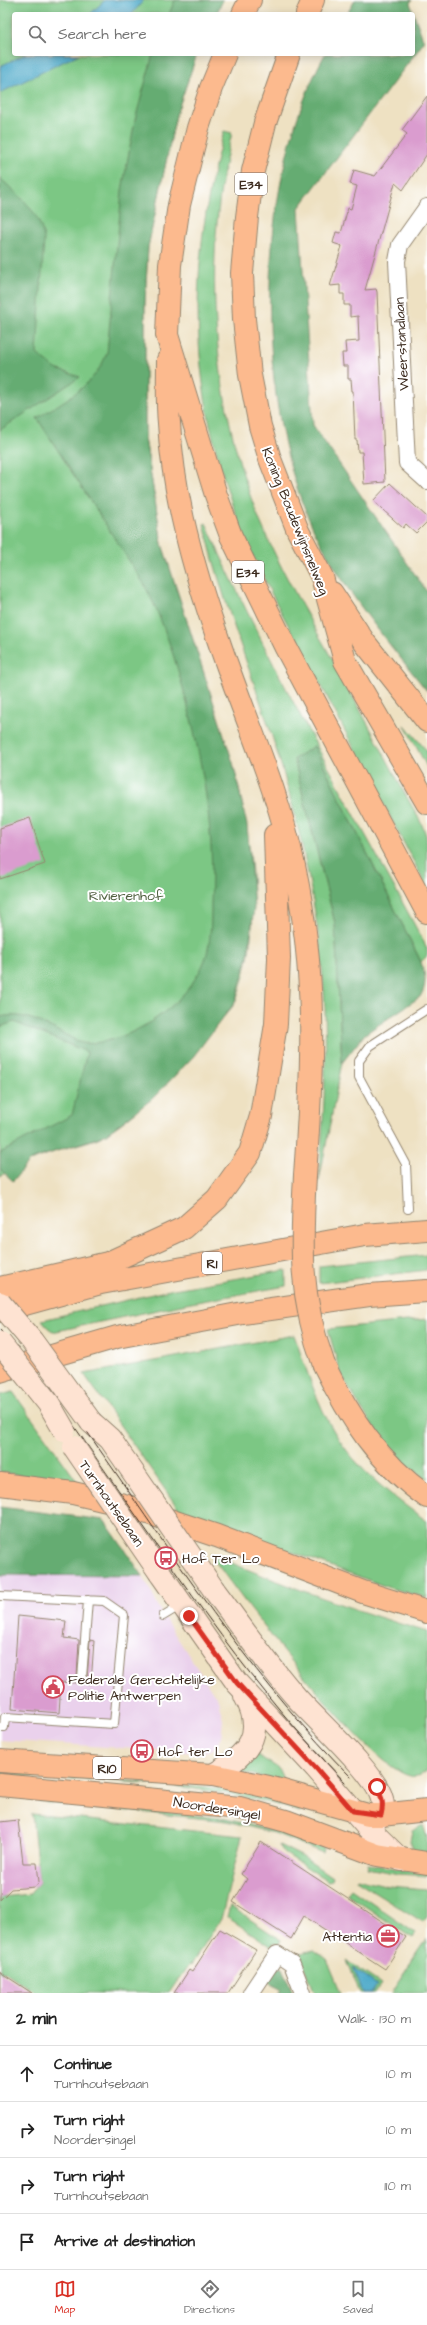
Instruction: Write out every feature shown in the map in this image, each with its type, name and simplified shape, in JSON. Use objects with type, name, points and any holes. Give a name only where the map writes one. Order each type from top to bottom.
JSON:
[{"type":"main road","points":[[244,12],[250,0]]},
{"type":"main road","points":[[308,12],[313,0]]},
{"type":"main road","name":"E34","points":[[224,56],[211,88],[198,128],[180,204],[170,265],[167,335],[216,495],[231,536],[282,640],[427,912]]},
{"type":"main road","name":"Koning Boudewijnsnelweg","points":[[289,56],[265,123],[253,171],[242,273],[244,319],[250,375],[260,426],[270,459],[298,531],[322,577],[345,661],[427,803]]},
{"type":"main road","points":[[167,335],[169,424],[177,488],[192,554],[217,638],[280,812],[294,865],[307,939],[313,1039],[311,1092],[304,1175],[303,1277],[313,1334],[324,1365],[352,1420],[371,1445],[409,1484],[427,1497]]},
{"type":"main road","points":[[322,577],[365,643],[427,721]]},
{"type":"main road","points":[[0,1288],[108,1263],[184,1228],[217,1199],[250,1153],[261,1116],[271,1058],[276,1024],[279,958],[277,844],[261,759]]},
{"type":"main road","name":"R1","points":[[0,1312],[101,1283],[365,1235],[427,1230]]},
{"type":"main road","points":[[0,1371],[117,1337],[235,1315],[369,1295],[427,1291]]},
{"type":"main road","points":[[0,1303],[32,1341],[91,1422],[110,1439],[214,1590],[295,1696],[360,1765],[377,1787],[382,1798],[383,1808],[367,1818],[340,1842]]},
{"type":"main road","name":"Turnhoutsebaan","points":[[0,1343],[49,1404],[69,1438],[160,1573],[237,1683],[316,1768],[367,1818],[401,1860]]},
{"type":"main road","points":[[0,1484],[72,1493],[124,1505],[217,1536],[363,1592],[427,1612]]},
{"type":"main road","points":[[213,1775],[241,1756],[249,1746],[256,1730],[252,1710],[237,1683]]},
{"type":"main road","name":"Noordersingel","points":[[0,1761],[213,1775],[269,1787],[367,1818],[427,1810]]},
{"type":"main road","name":"Noordersingel","points":[[0,1785],[240,1808],[286,1821],[377,1855],[427,1863]]},
{"type":"street","name":"Weerstandlaan","points":[[427,207],[400,245],[398,261],[407,463],[427,481]]},
{"type":"street","points":[[251,1993],[277,1954],[292,1964],[303,1993]]},
{"type":"lane","points":[[408,1209],[406,1164],[361,1084],[358,1069],[363,1053],[370,1046],[427,1009]]},
{"type":"lane","points":[[0,1596],[104,1601],[124,1615],[114,1724],[5,1717],[4,1727],[0,1727]]},
{"type":"lane","points":[[82,1678],[88,1600]]},
{"type":"lane","points":[[163,1616],[182,1604]]},
{"type":"shaded area","points":[[0,1575],[143,1576],[163,1616],[218,1700],[223,1720],[221,1738],[217,1745],[212,1750],[199,1753],[0,1740]]},
{"type":"green space","name":"Rivierenhof","points":[[0,0],[223,0],[217,12],[12,12],[12,56],[196,56],[176,115],[148,247],[145,303],[145,438],[162,544],[233,763],[240,792],[250,852],[253,912],[245,972],[236,1001],[180,1070],[152,1098],[106,1134],[91,1141],[68,1147],[23,1164],[0,1176]]},
{"type":"green space","points":[[175,0],[223,0],[217,12],[170,12]]},
{"type":"green space","points":[[355,0],[412,0],[410,3],[413,12],[348,12]]},
{"type":"green space","points":[[415,17],[424,42],[415,54]]},
{"type":"green space","points":[[152,56],[196,56],[176,115],[148,247],[145,303],[145,438],[162,544],[233,763],[247,825],[254,908],[248,955],[235,1002],[193,1057],[152,1099],[105,1135],[30,1160],[13,1181],[0,1169],[0,1153],[72,1115],[87,1052],[14,1022],[0,1027],[0,1017],[27,1017],[82,1043],[95,1043],[131,1033],[157,1018],[180,998],[190,986],[205,960],[210,940],[212,878],[210,827],[207,802],[193,728],[174,657],[158,613],[144,584],[37,418],[78,391],[87,383],[95,375],[107,353],[122,190],[135,120]]},
{"type":"green space","points":[[324,56],[413,56],[299,208],[313,425],[427,592],[427,691],[392,648],[358,602],[327,555],[303,505],[287,453],[276,397],[270,337],[270,277],[275,217],[286,158],[303,104]]},
{"type":"green space","points":[[224,131],[232,133],[223,177],[217,222],[215,268],[216,315],[220,362],[227,408],[237,452],[250,495],[271,545],[424,829],[426,835],[427,887],[261,573],[243,533],[225,483],[212,433],[203,383],[199,334],[199,284],[203,234],[211,183]]},
{"type":"green space","points":[[0,178],[33,211],[38,219],[44,238],[37,354],[56,369],[80,377],[0,430]]},
{"type":"green space","points":[[206,523],[284,685],[427,948],[427,956],[421,962],[314,746],[294,759],[335,923],[342,1063],[319,1181],[324,1094],[325,1008],[321,957],[314,905],[292,804],[271,734],[235,630],[213,560],[204,524]]},
{"type":"green space","points":[[404,724],[427,751],[427,767]]},
{"type":"green space","points":[[314,746],[421,962],[425,976],[425,985],[420,997],[365,1034],[342,1063],[335,923],[294,759]]},
{"type":"green space","points":[[427,1255],[427,1270],[319,1283],[319,1266]]},
{"type":"green space","points":[[286,1270],[286,1286],[191,1303],[52,1332],[42,1320],[174,1289]]},
{"type":"green space","points":[[427,1319],[427,1479],[412,1469],[385,1443],[362,1410],[340,1372],[328,1329]]},
{"type":"green space","points":[[294,1335],[312,1386],[323,1410],[335,1433],[353,1459],[376,1482],[427,1521],[427,1598],[390,1588],[180,1511],[84,1374]]},
{"type":"green space","points":[[13,1392],[79,1484],[0,1472],[0,1395]]},
{"type":"green space","points":[[0,1507],[104,1520],[143,1576],[0,1575]]},
{"type":"green space","points":[[210,1554],[317,1596],[427,1632],[427,1771],[417,1776],[410,1776],[391,1766],[365,1743],[336,1713],[305,1677]]},
{"type":"green space","points":[[254,1753],[278,1768],[285,1783],[239,1771]]},
{"type":"green space","points":[[0,1771],[233,1789],[297,1805],[300,1812],[264,1802],[190,1788],[114,1781],[0,1775]]},
{"type":"green space","points":[[40,1796],[227,1819],[278,1832],[324,1848],[323,1853],[277,1834],[227,1821],[39,1802]]},
{"type":"green space","points":[[32,1814],[242,1836],[221,1919],[191,1965],[189,1964],[169,1993],[36,1993],[4,1971],[0,1972],[0,1897],[30,1894],[39,1882]]},
{"type":"green space","points":[[423,1825],[427,1837],[427,1855],[414,1852],[410,1841],[412,1831]]},
{"type":"green space","points":[[279,1845],[303,1857],[332,1877],[331,1880],[328,1881],[281,1851]]},
{"type":"green space","points":[[368,1864],[427,1873],[427,1876],[399,1874],[367,1868]]},
{"type":"green space","points":[[357,1878],[389,1886],[427,1889],[427,1917],[423,1922],[356,1880]]},
{"type":"green space","points":[[351,1889],[415,1933],[412,1938],[347,1894]]},
{"type":"green space","points":[[230,1906],[281,1940],[278,1945],[274,1943],[272,1947],[227,1917]]},
{"type":"green space","points":[[427,1939],[427,1993],[391,1993]]},
{"type":"green space","points":[[314,1950],[327,1959],[341,1993],[315,1993],[304,1964],[292,1955]]},
{"type":"green space","points":[[347,1961],[381,1984],[375,1993],[360,1993]]},
{"type":"green space","points":[[276,1967],[283,1968],[293,1993],[279,1993],[282,1989],[268,1981]]},
{"type":"water","points":[[105,0],[144,0],[134,12],[92,12]]},
{"type":"water","points":[[22,56],[75,56],[0,93],[0,66]]},
{"type":"water","points":[[353,1968],[377,1985],[372,1993],[363,1993]]},
{"type":"building","points":[[427,96],[427,154],[403,190],[395,183],[365,290],[376,289],[377,292],[385,482],[364,484],[362,452],[358,452],[357,440],[355,440],[353,391],[351,379],[348,379],[348,366],[343,366],[342,353],[346,353],[345,342],[359,341],[358,316],[350,317],[350,305],[344,305],[344,294],[340,294],[340,285],[330,286],[342,246],[333,243],[336,232],[341,233],[348,208],[351,209],[357,186],[350,184],[354,170],[375,176],[407,134],[402,130]]},
{"type":"building","points":[[390,483],[427,517],[427,522],[416,533],[406,524],[403,528],[373,501]]},
{"type":"building","points":[[30,818],[45,864],[0,879],[0,828]]},
{"type":"building","points":[[18,1616],[66,1621],[64,1638],[79,1640],[77,1678],[81,1683],[87,1679],[90,1640],[94,1641],[91,1684],[61,1682],[59,1713],[12,1709]]},
{"type":"building","points":[[18,1820],[23,1863],[37,1863],[39,1882],[35,1887],[11,1889],[0,1900],[0,1822]]},
{"type":"building","points":[[261,1842],[406,1937],[385,1969],[304,1916],[291,1939],[233,1902],[247,1879],[241,1874]]},
{"type":"building","points":[[220,1929],[256,1950],[228,1993],[174,1993],[189,1970],[192,1972]]},
{"type":"building","points":[[0,1972],[32,1993],[0,1993]]},
{"type":"tram line","points":[[0,1318],[32,1356],[61,1395],[227,1632],[286,1706],[351,1777]]},
{"type":"tram line","points":[[0,1330],[30,1365],[57,1402],[193,1597],[250,1673],[280,1711],[345,1782]]},
{"type":"place","name":"Hof Ter Lo","points":[[166,1558]]},
{"type":"place","name":"Federale Gerechtelijke Politie Antwerpen","points":[[53,1687]]},
{"type":"place","name":"Hof ter Lo","points":[[142,1751]]},
{"type":"place","name":"Attentia","points":[[388,1936]]},
{"type":"route","points":[[189,1616],[237,1683],[316,1768],[353,1811],[368,1815],[381,1815],[383,1808],[382,1798],[377,1787]]}]
